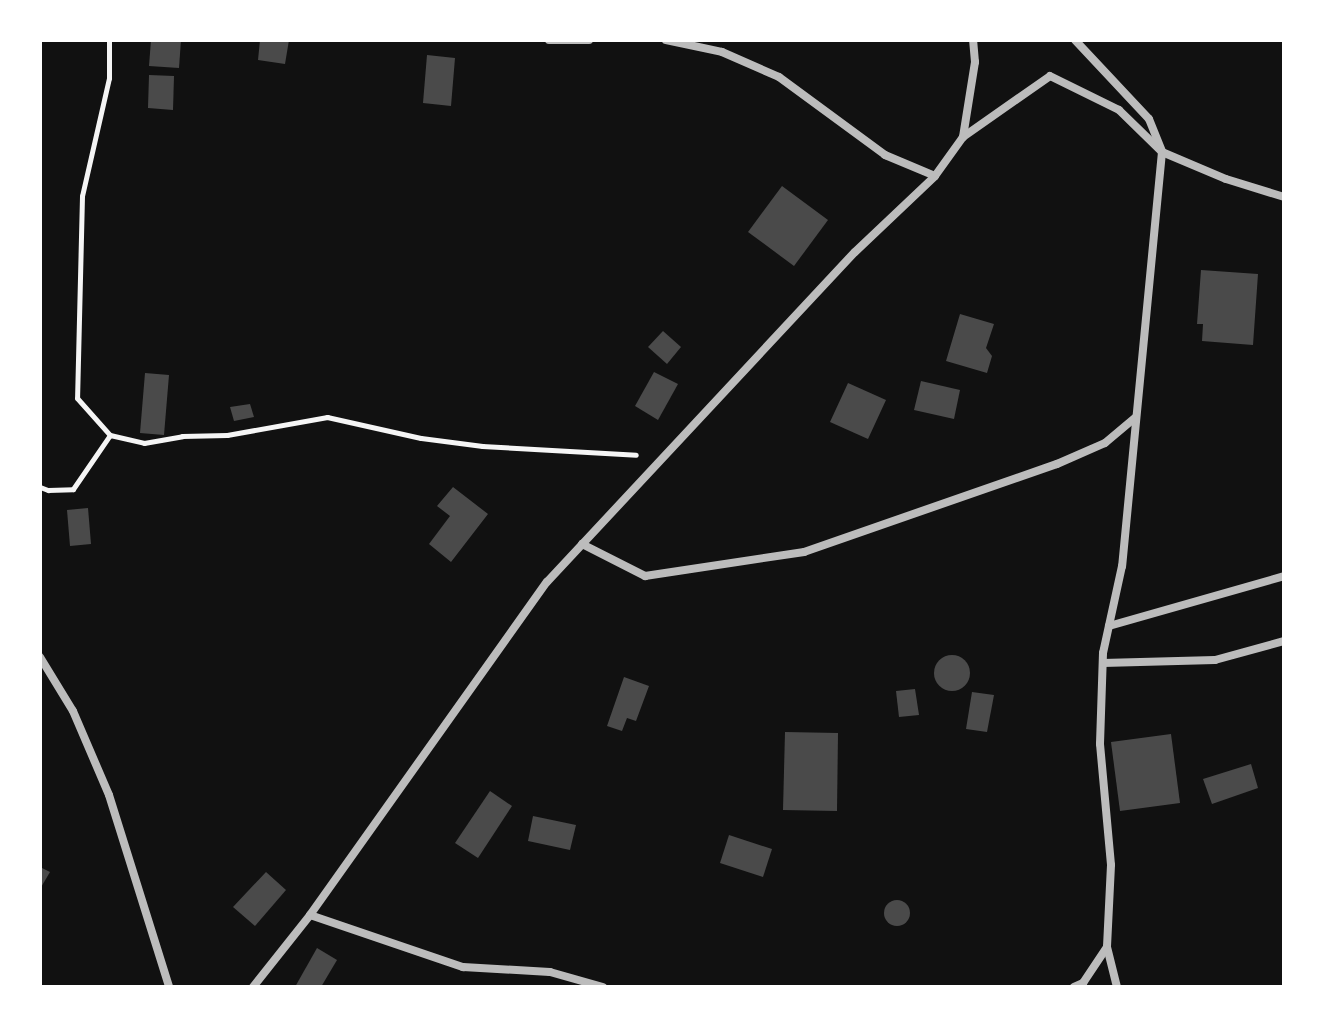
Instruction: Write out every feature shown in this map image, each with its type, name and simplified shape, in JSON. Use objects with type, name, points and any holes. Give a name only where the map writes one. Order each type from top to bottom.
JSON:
[{"type":"street","points":[[549,40],[589,40]]},
{"type":"street","points":[[666,40],[722,52],[779,77],[885,155],[935,176]]},
{"type":"street","points":[[963,137],[975,62],[973,40]]},
{"type":"street","points":[[1075,40],[1149,119],[1162,152],[1122,566],[1103,663],[1100,744],[1111,865],[1107,947],[1117,987]]},
{"type":"street","points":[[253,987],[310,915],[547,582],[855,252],[935,176],[963,137],[1050,76],[1119,110],[1162,152],[1226,179],[1284,197]]},
{"type":"street","points":[[582,544],[645,576],[804,552],[1057,464],[1105,443],[1136,417]]},
{"type":"street","points":[[1109,626],[1284,576]]},
{"type":"street","points":[[1103,663],[1215,660],[1284,641]]},
{"type":"street","points":[[40,657],[73,711],[109,795],[169,987]]},
{"type":"street","points":[[310,915],[463,967],[550,972],[603,987]]},
{"type":"street","points":[[1074,987],[1083,983],[1107,947]]},
{"type":"path","points":[[109,40],[109,78],[82,196],[77,398],[110,435],[144,443],[182,436],[227,435],[327,417],[421,438],[482,446],[665,458]]},
{"type":"path","points":[[40,487],[48,490],[73,489],[110,435]]},
{"type":"building","points":[[151,40],[181,40],[179,68],[149,66]]},
{"type":"building","points":[[260,40],[289,40],[285,64],[258,60]]},
{"type":"building","points":[[427,55],[455,58],[451,106],[423,103]]},
{"type":"building","points":[[149,75],[174,76],[173,110],[148,108]]},
{"type":"building","points":[[782,186],[828,220],[794,266],[748,232]]},
{"type":"building","points":[[1201,270],[1258,274],[1253,345],[1202,341],[1203,324],[1197,324]]},
{"type":"building","points":[[960,314],[994,324],[986,348],[992,356],[987,373],[946,361]]},
{"type":"building","points":[[663,331],[681,347],[667,364],[648,347]]},
{"type":"building","points":[[654,372],[678,384],[658,420],[635,406]]},
{"type":"building","points":[[145,373],[169,375],[164,435],[140,433]]},
{"type":"building","points":[[921,381],[960,390],[954,419],[914,410]]},
{"type":"building","points":[[848,383],[886,400],[868,439],[830,422]]},
{"type":"building","points":[[250,404],[254,417],[234,421],[230,407]]},
{"type":"building","points":[[453,487],[488,514],[451,562],[429,544],[450,516],[437,506]]},
{"type":"building","points":[[88,508],[91,544],[70,546],[67,510]]},
{"type":"building","points":[[952,655],[965,660],[970,673],[965,686],[952,691],[939,686],[934,673],[939,660]]},
{"type":"building","points":[[624,677],[649,686],[636,721],[627,718],[622,731],[607,726]]},
{"type":"building","points":[[915,689],[919,715],[899,717],[896,691]]},
{"type":"building","points":[[972,692],[994,695],[987,732],[966,729]]},
{"type":"building","points":[[785,732],[838,733],[837,811],[783,810]]},
{"type":"building","points":[[1171,734],[1180,803],[1120,811],[1111,742]]},
{"type":"building","points":[[1251,764],[1258,788],[1212,804],[1203,779]]},
{"type":"building","points":[[490,791],[512,806],[478,858],[455,843]]},
{"type":"building","points":[[533,816],[576,825],[570,850],[528,841]]},
{"type":"building","points":[[729,835],[772,849],[763,877],[720,863]]},
{"type":"building","points":[[40,867],[50,872],[40,889]]},
{"type":"building","points":[[266,872],[286,890],[255,926],[233,907]]},
{"type":"building","points":[[897,900],[906,904],[910,913],[906,922],[897,926],[888,922],[884,913],[888,904]]},
{"type":"building","points":[[317,948],[337,960],[321,987],[295,987]]}]
